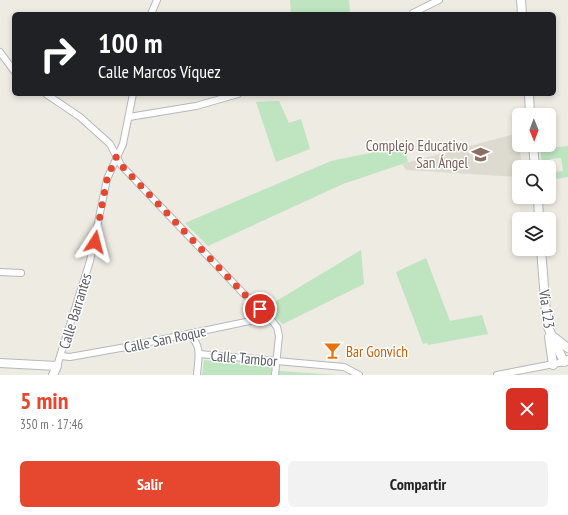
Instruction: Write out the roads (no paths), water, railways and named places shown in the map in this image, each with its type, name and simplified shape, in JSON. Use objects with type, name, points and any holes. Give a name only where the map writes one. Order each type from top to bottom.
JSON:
[{"type":"main road","points":[[521,0],[522,12]]},
{"type":"main road","points":[[529,96],[530,108]]},
{"type":"main road","name":"Vía 123","points":[[543,256],[548,329],[566,361]]},
{"type":"main road","points":[[548,329],[560,344],[568,348]]},
{"type":"main road","points":[[548,329],[553,365]]},
{"type":"main road","points":[[0,363],[57,366],[54,375]]},
{"type":"street","points":[[152,12],[157,0]]},
{"type":"street","points":[[415,12],[439,0]]},
{"type":"street","points":[[0,52],[12,68]]},
{"type":"street","points":[[49,96],[80,118],[101,136],[113,149],[121,165],[243,293],[268,316],[278,332],[275,375]]},
{"type":"street","name":"Calle Barrantes","points":[[57,366],[90,261],[107,179],[123,144],[133,96]]},
{"type":"street","points":[[129,117],[196,106],[231,96]]},
{"type":"street","points":[[0,272],[21,273]]},
{"type":"street","name":"Calle San Roque","points":[[61,356],[70,357],[119,349],[268,316]]},
{"type":"street","points":[[189,334],[197,341],[199,354],[196,375]]},
{"type":"street","name":"Calle Tambor","points":[[199,354],[344,368],[358,375]]},
{"type":"street","points":[[497,375],[553,365],[566,361]]},
{"type":"place","name":"Complejo Educativo San Ángel","points":[[481,154]]},
{"type":"place","name":"Bar Gonvich","points":[[333,351]]}]
